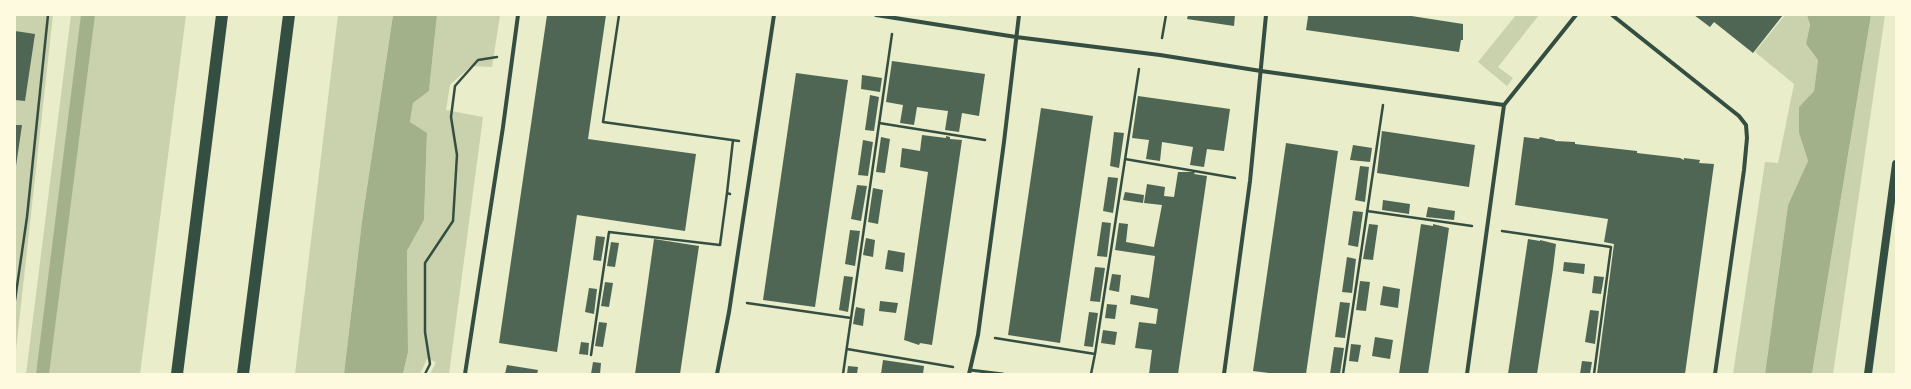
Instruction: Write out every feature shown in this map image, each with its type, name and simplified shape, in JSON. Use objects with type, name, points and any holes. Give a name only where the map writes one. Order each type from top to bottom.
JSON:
[{"type":"highway","points":[[177,374],[222,15]]},
{"type":"highway","points":[[243,374],[289,15]]},
{"type":"main road","points":[[1868,374],[1896,164]]},
{"type":"street","points":[[465,374],[503,127],[518,15]]},
{"type":"street","points":[[717,374],[731,300],[774,15]]},
{"type":"street","points":[[876,15],[1016,37],[1141,52],[1261,72],[1504,105]]},
{"type":"street","points":[[969,372],[978,335],[1019,15]]},
{"type":"street","points":[[1224,374],[1250,181],[1266,15]]},
{"type":"street","points":[[1467,374],[1504,105],[1576,15]]},
{"type":"street","points":[[1612,15],[1739,116],[1746,125],[1748,138],[1715,374]]},
{"type":"lane","points":[[969,372],[1002,374]]},
{"type":"path","points":[[15,300],[27,217],[48,15]]},
{"type":"path","points":[[619,15],[602,122],[754,143]]},
{"type":"path","points":[[1160,55],[1166,15]]},
{"type":"path","points":[[843,374],[894,17]]},
{"type":"path","points":[[1091,374],[1141,52]]},
{"type":"path","points":[[426,374],[430,364],[425,332],[425,263],[453,220],[457,156],[451,116],[455,86],[478,60],[513,53]]},
{"type":"path","points":[[1343,374],[1385,88]]},
{"type":"path","points":[[879,123],[985,140]]},
{"type":"path","points":[[592,355],[609,232],[720,245],[732,140]]},
{"type":"path","points":[[1125,159],[1250,181]]},
{"type":"path","points":[[727,193],[746,196]]},
{"type":"path","points":[[1367,211],[1611,247],[1594,374]]},
{"type":"path","points":[[731,300],[851,318]]},
{"type":"path","points":[[978,335],[1094,354]]},
{"type":"path","points":[[847,349],[969,372]]},
{"type":"shaded area","points":[[15,15],[53,15],[15,359]]},
{"type":"shaded area","points":[[71,15],[186,15],[140,374],[26,374]]},
{"type":"shaded area","points":[[81,15],[95,15],[49,374],[36,374]]},
{"type":"shaded area","points":[[338,15],[393,15],[362,221],[344,374],[295,374]]},
{"type":"shaded area","points":[[393,15],[437,15],[429,91],[413,103],[410,122],[427,133],[424,220],[407,251],[408,352],[403,374],[344,374],[362,221]]},
{"type":"shaded area","points":[[437,15],[500,15],[492,67],[471,66],[450,85],[446,110],[483,117],[449,374],[430,374],[436,362],[427,359],[420,374],[403,374],[408,352],[407,251],[424,220],[427,134],[410,122],[413,103],[429,91]]},
{"type":"shaded area","points":[[1516,15],[1539,15],[1498,67],[1513,78],[1507,86],[1478,62]]},
{"type":"shaded area","points":[[1785,15],[1807,15],[1810,25],[1806,44],[1818,60],[1814,91],[1799,107],[1799,133],[1808,161],[1788,205],[1765,374],[1733,374],[1765,162],[1778,163],[1794,84],[1755,52]]},
{"type":"shaded area","points":[[1807,15],[1871,15],[1812,374],[1765,374],[1788,205],[1808,161],[1799,133],[1799,107],[1814,91],[1818,60],[1806,44],[1810,25]]},
{"type":"shaded area","points":[[1871,15],[1885,15],[1833,374],[1812,374]]},
{"type":"building","points":[[547,15],[606,15],[588,139],[696,154],[685,231],[577,215],[557,352],[499,343]]},
{"type":"building","points":[[1188,15],[1235,15],[1234,26],[1187,19]]},
{"type":"building","points":[[1307,15],[1405,15],[1463,24],[1463,40],[1461,40],[1459,52],[1306,30]]},
{"type":"building","points":[[1694,15],[1783,15],[1753,53],[1714,22],[1710,27]]},
{"type":"building","points":[[15,31],[35,34],[25,101],[15,100]]},
{"type":"building","points":[[892,61],[985,74],[979,116],[962,113],[959,132],[945,130],[948,111],[917,107],[914,125],[900,123],[903,105],[886,102]]},
{"type":"building","points":[[796,73],[848,80],[815,307],[763,300]]},
{"type":"building","points":[[862,75],[882,78],[880,92],[861,89]]},
{"type":"building","points":[[870,95],[879,97],[874,131],[865,130]]},
{"type":"building","points":[[1138,96],[1230,109],[1224,151],[1207,149],[1204,167],[1190,165],[1193,147],[1162,142],[1160,161],[1146,159],[1149,140],[1132,138]]},
{"type":"building","points":[[1041,108],[1093,116],[1060,343],[1008,335]]},
{"type":"building","points":[[15,125],[22,125],[16,166],[15,166]]},
{"type":"building","points":[[1382,131],[1475,145],[1469,187],[1377,173]]},
{"type":"building","points":[[1114,132],[1124,133],[1119,168],[1110,166]]},
{"type":"building","points":[[922,135],[946,138],[946,136],[950,137],[950,139],[962,140],[932,345],[920,343],[919,345],[904,340],[928,172],[900,167],[902,148],[920,151]]},
{"type":"building","points":[[881,137],[890,139],[885,173],[876,172]]},
{"type":"building","points":[[1524,137],[1539,139],[1540,137],[1555,141],[1575,142],[1575,144],[1637,151],[1637,153],[1680,158],[1684,160],[1684,158],[1700,160],[1699,163],[1714,164],[1685,374],[1597,374],[1614,244],[1604,242],[1608,219],[1515,205]]},
{"type":"building","points":[[863,140],[873,142],[868,176],[858,175]]},
{"type":"building","points":[[1286,143],[1338,151],[1306,374],[1277,374],[1253,371]]},
{"type":"building","points":[[1353,145],[1372,148],[1370,162],[1350,160]]},
{"type":"building","points":[[1360,166],[1369,167],[1365,202],[1355,200]]},
{"type":"building","points":[[1178,172],[1195,172],[1194,174],[1207,176],[1178,374],[1149,374],[1152,350],[1135,348],[1139,322],[1156,324],[1158,309],[1130,304],[1131,295],[1149,298],[1155,256],[1115,250],[1119,223],[1128,224],[1126,242],[1154,247],[1162,205],[1144,203],[1147,184],[1165,187],[1164,196],[1174,197]]},
{"type":"building","points":[[1108,177],[1118,178],[1113,213],[1103,211]]},
{"type":"building","points":[[857,185],[867,186],[861,221],[851,219]]},
{"type":"building","points":[[873,188],[883,190],[878,224],[868,222]]},
{"type":"building","points":[[1125,192],[1144,195],[1143,203],[1123,200]]},
{"type":"building","points":[[1383,200],[1410,204],[1409,214],[1382,210]]},
{"type":"building","points":[[1428,207],[1455,211],[1454,220],[1426,217]]},
{"type":"building","points":[[1353,211],[1363,212],[1358,247],[1348,245]]},
{"type":"building","points":[[1102,222],[1111,223],[1107,257],[1097,256]]},
{"type":"building","points":[[1369,224],[1378,225],[1373,260],[1363,259]]},
{"type":"building","points":[[1421,224],[1433,226],[1433,224],[1449,228],[1431,355],[1428,374],[1399,374]]},
{"type":"building","points":[[850,230],[860,231],[855,266],[845,264]]},
{"type":"building","points":[[596,236],[605,237],[601,261],[593,260]]},
{"type":"building","points":[[866,238],[875,240],[873,257],[863,255]]},
{"type":"building","points":[[654,239],[699,246],[680,374],[635,374]]},
{"type":"building","points":[[1528,239],[1556,244],[1553,269],[1537,374],[1508,374]]},
{"type":"building","points":[[611,242],[619,243],[615,267],[607,266]]},
{"type":"building","points":[[888,250],[905,253],[903,272],[885,269]]},
{"type":"building","points":[[1347,257],[1356,259],[1352,293],[1342,292]]},
{"type":"building","points":[[1564,262],[1585,264],[1584,274],[1563,271]]},
{"type":"building","points":[[1095,267],[1105,268],[1100,302],[1090,301]]},
{"type":"building","points":[[1112,274],[1121,275],[1119,292],[1109,290]]},
{"type":"building","points":[[844,276],[853,277],[848,312],[839,310]]},
{"type":"building","points":[[1594,276],[1604,277],[1601,294],[1592,293]]},
{"type":"building","points":[[1360,281],[1370,282],[1366,311],[1356,310]]},
{"type":"building","points":[[605,282],[613,283],[609,307],[601,306]]},
{"type":"building","points":[[1383,286],[1400,289],[1398,308],[1380,305]]},
{"type":"building","points":[[589,288],[597,289],[594,314],[585,312]]},
{"type":"building","points":[[880,301],[898,303],[896,313],[879,311]]},
{"type":"building","points":[[1340,302],[1350,303],[1345,338],[1335,337]]},
{"type":"building","points":[[1107,304],[1117,305],[1115,319],[1105,318]]},
{"type":"building","points":[[856,307],[865,309],[863,326],[853,324]]},
{"type":"building","points":[[1590,310],[1599,311],[1595,344],[1585,342]]},
{"type":"building","points":[[1089,312],[1098,313],[1093,347],[1084,346]]},
{"type":"building","points":[[599,322],[607,323],[603,347],[595,346]]},
{"type":"building","points":[[1103,330],[1117,332],[1115,345],[1101,343]]},
{"type":"building","points":[[1375,337],[1393,340],[1390,359],[1372,356]]},
{"type":"building","points":[[581,342],[589,343],[588,355],[579,354]]},
{"type":"building","points":[[1351,344],[1361,345],[1358,362],[1349,361]]},
{"type":"building","points":[[1334,347],[1344,348],[1340,374],[1330,374]]},
{"type":"building","points":[[883,360],[924,366],[923,374],[881,374]]},
{"type":"building","points":[[1582,361],[1592,362],[1590,374],[1580,374]]},
{"type":"building","points":[[593,362],[601,363],[600,374],[591,374]]},
{"type":"building","points":[[507,365],[538,370],[537,374],[505,374]]},
{"type":"building","points":[[848,366],[858,367],[857,374],[847,374]]}]
